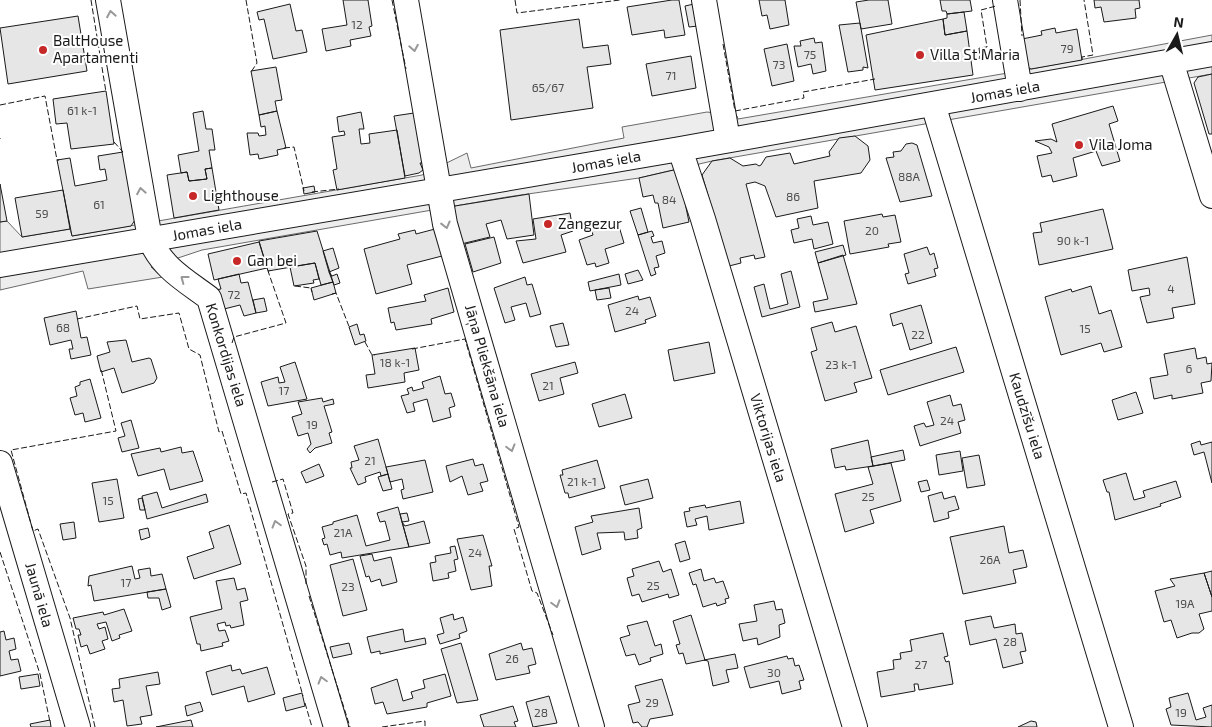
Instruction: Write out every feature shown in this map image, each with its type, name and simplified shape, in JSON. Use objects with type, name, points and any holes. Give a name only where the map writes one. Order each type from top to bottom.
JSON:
[{"type":"street","name":"Konkordijas iela","points":[[108,0],[150,239],[157,256],[165,265],[209,298],[336,727]]},
{"type":"street","name":"Jāņa Pliekšāna iela","points":[[406,0],[445,224],[592,727]]},
{"type":"street","points":[[704,0],[728,140]]},
{"type":"street","points":[[1005,0],[1020,89]]},
{"type":"street","name":"Jomas iela","points":[[0,265],[680,149],[1212,54]]},
{"type":"street","points":[[1171,61],[1178,90],[1212,196]]},
{"type":"street","name":"Kaudzīšu iela","points":[[933,104],[1121,727]]},
{"type":"street","name":"Viktorijas iela","points":[[680,149],[703,219],[854,727]]},
{"type":"street","name":"Jaunā iela","points":[[0,463],[78,727]]},
{"type":"shaded area","points":[[1212,35],[1212,74],[712,161],[639,178],[507,197],[202,250],[151,267],[163,277],[88,289],[83,271],[0,290],[0,222],[7,221],[22,237],[70,229],[72,236],[422,175],[467,153],[471,168],[624,138],[622,127],[707,112],[737,116],[738,119],[1031,69]]},
{"type":"building","points":[[343,0],[368,0],[372,26],[369,27],[371,36],[350,40],[351,46],[326,51],[322,29],[347,25]]},
{"type":"building","points":[[679,0],[685,35],[665,38],[664,30],[632,35],[627,7]]},
{"type":"building","points":[[759,0],[785,0],[789,25],[770,29],[767,15],[762,16]]},
{"type":"building","points":[[888,0],[892,24],[861,29],[856,2]]},
{"type":"building","points":[[940,0],[970,0],[972,11],[947,14],[946,11],[942,11]]},
{"type":"building","points":[[1094,0],[1139,0],[1140,8],[1135,9],[1136,18],[1104,22],[1101,7],[1095,8]]},
{"type":"building","points":[[290,4],[296,31],[302,30],[307,52],[273,59],[264,19],[259,20],[257,12]]},
{"type":"building","points":[[694,4],[698,26],[689,27],[685,6]]},
{"type":"building","points":[[964,12],[967,31],[945,35],[943,19],[947,18],[947,14]]},
{"type":"building","name":"BaltHouse Apartamenti","points":[[78,16],[87,71],[8,84],[0,28]]},
{"type":"building","points":[[579,19],[583,48],[608,45],[611,64],[587,67],[593,108],[511,120],[500,30]]},
{"type":"building","name":"Villa St Maria","points":[[943,19],[945,35],[967,31],[973,75],[875,90],[866,35]]},
{"type":"building","points":[[860,23],[868,68],[863,67],[863,70],[848,72],[839,25]]},
{"type":"building","points":[[1055,28],[1056,33],[1077,29],[1082,60],[1031,69],[1026,66],[1022,39],[1042,35],[1041,31]]},
{"type":"building","points":[[814,38],[815,43],[822,42],[826,71],[813,74],[811,64],[798,67],[794,46],[801,46],[800,41]]},
{"type":"building","points":[[787,44],[794,81],[772,86],[764,49]]},
{"type":"building","points":[[691,56],[696,88],[652,96],[646,64]]},
{"type":"building","points":[[276,67],[282,100],[275,101],[277,111],[259,115],[251,71]]},
{"type":"building","points":[[1212,74],[1212,134],[1209,134],[1194,83],[1198,77]]},
{"type":"building","points":[[106,91],[114,144],[71,149],[67,123],[56,124],[53,99]]},
{"type":"building","name":"Vila Joma","points":[[1113,106],[1118,121],[1109,124],[1120,161],[1102,166],[1096,151],[1073,158],[1077,176],[1053,182],[1051,175],[1042,177],[1037,156],[1052,153],[1049,147],[1035,141],[1051,139],[1057,142],[1052,124]]},
{"type":"building","points":[[203,111],[206,129],[212,129],[215,150],[209,150],[212,168],[205,169],[207,179],[189,181],[187,172],[181,173],[178,155],[199,151],[193,113]]},
{"type":"building","points":[[277,111],[286,148],[277,150],[278,155],[259,159],[258,154],[250,155],[247,133],[258,133],[259,136],[266,135],[265,126],[261,127],[259,115]]},
{"type":"building","points":[[361,112],[364,129],[359,129],[361,144],[370,143],[369,134],[397,130],[405,178],[337,190],[333,170],[337,169],[332,137],[345,135],[344,131],[339,132],[337,117]]},
{"type":"building","points":[[414,113],[423,163],[420,163],[423,170],[419,173],[405,176],[394,116]]},
{"type":"building","points":[[855,136],[868,146],[870,160],[861,173],[814,181],[818,208],[776,217],[765,186],[755,182],[746,184],[765,257],[755,259],[754,255],[740,258],[741,263],[729,266],[702,175],[712,161],[730,158],[743,166],[756,164],[759,166],[766,157],[790,153],[794,164],[830,156],[829,152],[839,138]]},
{"type":"building","points":[[912,143],[917,145],[932,196],[900,202],[886,158],[894,157],[893,152],[901,151],[906,144]]},
{"type":"building","points":[[123,152],[135,220],[131,226],[72,236],[57,160],[70,158],[75,186],[107,180],[105,169],[100,170],[98,156]]},
{"type":"building","name":"Lighthouse","points":[[212,168],[219,210],[174,218],[167,175],[187,172],[189,181],[207,179],[205,169]]},
{"type":"building","points":[[678,169],[689,222],[663,228],[658,203],[655,203],[653,195],[643,197],[639,178]]},
{"type":"building","points":[[0,184],[7,221],[0,222]]},
{"type":"building","points":[[314,186],[315,192],[304,194],[303,188]]},
{"type":"building","points":[[63,190],[70,229],[22,237],[15,198]]},
{"type":"building","points":[[529,194],[534,235],[507,239],[501,220],[486,224],[490,237],[461,244],[452,213],[455,206]]},
{"type":"building","points":[[641,208],[648,232],[638,235],[630,211]]},
{"type":"building","points":[[1103,209],[1113,249],[1039,265],[1033,233],[1042,232],[1040,223]]},
{"type":"building","points":[[570,213],[573,231],[561,235],[566,252],[523,263],[516,241],[536,239],[533,219]]},
{"type":"building","points":[[882,214],[883,217],[895,215],[901,242],[888,244],[889,247],[850,254],[844,221]]},
{"type":"building","points":[[811,216],[813,225],[828,222],[833,244],[814,249],[812,239],[794,243],[791,230],[799,228],[797,219]]},
{"type":"building","points":[[605,220],[607,226],[618,223],[624,243],[605,249],[609,263],[596,267],[595,263],[587,265],[579,240],[593,235],[590,224]]},
{"type":"building","points":[[435,229],[442,256],[407,265],[412,284],[376,294],[364,249],[400,239],[398,234],[415,230],[416,234]]},
{"type":"building","points":[[317,231],[333,282],[321,285],[315,263],[268,271],[259,241]]},
{"type":"building","points":[[652,231],[654,236],[651,237],[653,243],[662,241],[665,253],[656,256],[659,267],[654,268],[656,274],[651,276],[638,235]]},
{"type":"building","points":[[494,237],[501,263],[473,272],[465,244]]},
{"type":"building","name":"Gan bei","points":[[259,242],[267,268],[214,280],[208,254]]},
{"type":"building","points":[[843,245],[846,255],[818,263],[815,252]]},
{"type":"building","points":[[927,247],[930,255],[934,253],[938,268],[934,269],[936,276],[908,284],[905,274],[909,273],[904,254]]},
{"type":"building","points":[[333,248],[339,268],[329,272],[323,251]]},
{"type":"building","points":[[843,255],[857,304],[815,312],[813,302],[828,299],[818,263]]},
{"type":"building","points":[[1187,257],[1195,304],[1172,308],[1174,318],[1147,323],[1140,297],[1150,295],[1149,288],[1132,291],[1128,270]]},
{"type":"building","points":[[315,263],[319,279],[313,280],[314,283],[294,286],[290,267]]},
{"type":"building","points":[[638,270],[643,280],[628,284],[625,274]]},
{"type":"building","points":[[791,271],[800,307],[762,317],[754,287],[764,284],[770,309],[788,304],[781,274]]},
{"type":"building","points":[[329,272],[332,276],[337,274],[340,283],[334,285]]},
{"type":"building","points":[[239,274],[241,283],[248,282],[256,313],[244,316],[240,305],[220,310],[214,290],[221,289],[218,279]]},
{"type":"building","points":[[619,274],[621,285],[590,291],[588,282]]},
{"type":"building","points":[[525,277],[527,285],[532,284],[541,314],[530,317],[526,303],[511,307],[515,320],[505,323],[494,288]]},
{"type":"building","points":[[333,282],[336,293],[314,300],[311,288]]},
{"type":"building","points":[[1091,286],[1099,314],[1111,310],[1122,347],[1104,352],[1101,343],[1061,355],[1045,297],[1071,289],[1072,292]]},
{"type":"building","points":[[448,288],[454,312],[431,319],[432,324],[396,330],[394,322],[391,323],[388,308],[426,301],[424,295]]},
{"type":"building","points":[[609,288],[611,298],[597,300],[595,290]]},
{"type":"building","points":[[638,296],[639,300],[650,297],[656,316],[645,320],[646,323],[615,332],[608,305]]},
{"type":"building","points":[[264,298],[267,311],[256,313],[253,300]]},
{"type":"building","points":[[921,305],[932,343],[910,350],[902,323],[893,326],[890,314]]},
{"type":"building","points":[[76,311],[81,338],[87,337],[91,355],[71,359],[69,349],[73,349],[71,340],[50,345],[44,318]]},
{"type":"building","points":[[832,322],[835,332],[856,326],[872,378],[854,383],[857,392],[825,401],[811,352],[817,350],[811,328]]},
{"type":"building","points":[[563,323],[569,345],[556,347],[550,326]]},
{"type":"building","points":[[357,324],[360,335],[364,334],[366,341],[355,345],[349,327]]},
{"type":"building","points":[[126,340],[132,362],[151,359],[157,378],[154,383],[122,393],[114,368],[101,372],[97,356],[110,352],[107,342]]},
{"type":"building","points":[[709,342],[715,373],[674,381],[668,350]]},
{"type":"building","points":[[956,347],[964,372],[888,395],[880,370]]},
{"type":"building","points":[[415,348],[419,370],[404,373],[405,382],[368,388],[366,375],[375,374],[372,355]]},
{"type":"building","points":[[1195,348],[1197,359],[1206,357],[1207,364],[1212,363],[1211,381],[1201,383],[1203,393],[1172,399],[1172,395],[1154,399],[1150,378],[1168,375],[1164,354]]},
{"type":"building","points":[[295,362],[307,399],[268,406],[261,382],[278,377],[279,383],[285,382],[280,367]]},
{"type":"building","points":[[575,362],[578,373],[560,378],[564,394],[539,401],[531,374]]},
{"type":"building","points":[[440,376],[445,394],[451,393],[455,406],[449,408],[451,417],[433,422],[427,399],[413,403],[415,411],[407,413],[401,396],[409,394],[407,389],[412,387],[413,391],[424,388],[422,382]]},
{"type":"building","points":[[90,379],[101,418],[85,422],[83,413],[75,415],[70,398],[77,396],[75,387],[80,385],[80,382]]},
{"type":"building","points":[[1136,392],[1143,413],[1118,420],[1112,400]]},
{"type":"building","points":[[625,394],[632,418],[599,427],[592,404]]},
{"type":"building","points":[[950,395],[953,406],[961,404],[965,420],[958,422],[961,433],[920,446],[914,426],[924,423],[926,427],[934,425],[927,402]]},
{"type":"building","points":[[322,398],[323,402],[333,399],[334,404],[324,406],[332,432],[329,433],[332,443],[315,448],[310,453],[307,449],[311,444],[308,433],[298,436],[292,417],[302,414],[298,402]]},
{"type":"building","points":[[131,420],[139,448],[122,452],[118,438],[125,436],[121,423]]},
{"type":"building","points":[[378,439],[388,474],[381,476],[380,472],[365,477],[366,482],[358,485],[350,468],[352,468],[351,462],[359,460],[354,446]]},
{"type":"building","points":[[868,440],[873,466],[846,470],[845,466],[835,468],[831,449]]},
{"type":"building","points":[[1200,441],[1201,445],[1212,442],[1212,483],[1204,452],[1194,455],[1191,444]]},
{"type":"building","points":[[181,447],[182,453],[193,451],[203,481],[170,490],[164,469],[138,476],[131,454],[160,448],[161,452]]},
{"type":"building","points":[[903,450],[905,460],[873,466],[871,457]]},
{"type":"building","points":[[960,451],[963,471],[939,475],[936,455]]},
{"type":"building","points":[[979,455],[985,485],[967,488],[962,458]]},
{"type":"building","points":[[473,459],[475,466],[483,464],[488,481],[480,483],[483,491],[468,495],[462,476],[450,482],[446,466]]},
{"type":"building","points":[[425,460],[433,492],[403,499],[401,490],[404,489],[402,479],[390,482],[386,467]]},
{"type":"building","points":[[597,460],[605,488],[569,498],[568,493],[565,493],[560,475],[563,475],[562,470]]},
{"type":"building","points":[[891,463],[901,501],[870,510],[874,523],[845,532],[835,494],[873,484],[868,467]]},
{"type":"building","points":[[319,464],[324,476],[306,483],[301,472]]},
{"type":"building","points":[[1126,473],[1134,500],[1145,497],[1143,491],[1176,481],[1181,497],[1160,504],[1161,506],[1115,520],[1109,492],[1107,492],[1103,480]]},
{"type":"building","points":[[388,474],[392,489],[383,491],[378,477]]},
{"type":"building","points":[[117,479],[124,518],[99,522],[92,483]]},
{"type":"building","points":[[648,479],[653,498],[625,505],[620,486]]},
{"type":"building","points":[[927,480],[930,490],[921,492],[918,482]]},
{"type":"building","points":[[157,492],[162,508],[206,494],[208,502],[147,519],[142,496]]},
{"type":"building","points":[[942,492],[944,499],[955,496],[959,509],[948,512],[949,518],[934,522],[928,496]]},
{"type":"building","points":[[142,498],[145,510],[140,510],[138,499]]},
{"type":"building","points":[[740,501],[744,523],[709,530],[707,516],[695,519],[697,525],[687,527],[684,512],[690,511],[689,508],[705,505],[706,508]]},
{"type":"building","points":[[398,507],[409,547],[342,558],[341,552],[330,555],[327,544],[324,545],[322,539],[325,538],[322,527],[357,515],[366,546],[390,540],[385,521],[380,522],[377,513]]},
{"type":"building","points":[[639,508],[642,528],[637,530],[638,538],[625,540],[624,532],[597,533],[601,549],[582,555],[575,527],[593,522],[591,516]]},
{"type":"building","points":[[407,513],[409,521],[402,522],[400,514]]},
{"type":"building","points":[[424,521],[430,543],[409,547],[402,522],[405,526]]},
{"type":"building","points":[[74,522],[76,538],[63,540],[60,524]]},
{"type":"building","points":[[229,525],[241,564],[194,579],[187,557],[214,548],[209,532]]},
{"type":"building","points":[[1004,526],[1009,553],[1023,550],[1027,567],[1013,570],[1016,583],[963,594],[950,537]]},
{"type":"building","points":[[148,528],[150,537],[141,540],[139,530]]},
{"type":"building","points":[[483,535],[492,566],[489,566],[492,586],[471,590],[457,539]]},
{"type":"building","points":[[685,541],[690,559],[680,562],[675,544]]},
{"type":"building","points":[[455,546],[458,559],[454,560],[456,571],[448,573],[449,578],[433,581],[430,563],[436,562],[435,556],[451,553],[450,547]]},
{"type":"building","points":[[372,554],[374,561],[391,557],[397,582],[382,586],[380,579],[371,582],[369,576],[366,577],[360,556]]},
{"type":"building","points":[[353,559],[367,610],[343,616],[330,565]]},
{"type":"building","points":[[659,561],[663,572],[671,569],[679,595],[669,598],[668,594],[642,602],[639,594],[632,596],[627,578],[634,576],[632,569]]},
{"type":"building","points":[[132,566],[135,579],[140,578],[138,570],[150,568],[151,576],[162,574],[166,589],[94,601],[91,585],[88,586],[89,576]]},
{"type":"building","points":[[701,569],[704,581],[714,578],[716,583],[723,581],[729,598],[725,599],[726,603],[717,606],[716,603],[703,607],[696,584],[693,585],[689,573]]},
{"type":"building","points":[[1212,571],[1212,597],[1204,573]]},
{"type":"building","points":[[1204,573],[1212,597],[1212,611],[1199,614],[1204,629],[1199,633],[1192,633],[1177,638],[1171,620],[1164,622],[1155,591],[1175,586],[1170,579]]},
{"type":"building","points":[[234,578],[237,590],[245,588],[248,600],[240,602],[244,625],[231,628],[230,625],[226,626],[225,622],[217,624],[219,631],[225,630],[229,641],[222,643],[223,646],[201,651],[200,644],[197,644],[190,617],[222,609],[216,581]]},
{"type":"building","points":[[166,589],[171,607],[162,610],[159,598],[148,598],[147,592]]},
{"type":"building","points":[[774,601],[776,610],[782,609],[785,623],[779,625],[780,637],[758,645],[757,638],[743,641],[739,624],[757,621],[754,605]]},
{"type":"building","points":[[124,609],[132,631],[119,635],[120,638],[112,641],[106,622],[97,624],[99,629],[105,627],[108,639],[102,641],[105,649],[90,654],[87,645],[81,647],[78,635],[81,635],[79,629],[76,629],[73,618],[103,612],[104,615]]},
{"type":"building","points":[[453,614],[454,620],[463,617],[467,631],[459,634],[460,638],[440,644],[437,635],[444,633],[440,618]]},
{"type":"building","points":[[691,615],[705,660],[686,664],[683,653],[679,654],[676,645],[680,644],[673,621]]},
{"type":"building","points":[[991,616],[994,628],[1015,624],[1016,634],[1022,633],[1026,651],[1020,652],[1023,663],[1003,668],[996,639],[970,645],[965,621]]},
{"type":"building","points":[[647,621],[655,646],[661,644],[663,654],[650,658],[651,661],[639,665],[635,654],[626,656],[620,638],[630,635],[627,626]]},
{"type":"building","points":[[403,629],[405,642],[425,638],[426,644],[380,654],[380,651],[371,653],[367,637]]},
{"type":"building","points":[[4,631],[6,640],[14,638],[16,649],[9,651],[11,660],[18,659],[21,671],[0,676],[0,632]]},
{"type":"building","points":[[943,633],[948,656],[944,657],[946,662],[949,661],[953,684],[919,690],[918,684],[914,684],[915,691],[881,697],[877,672],[894,669],[893,660],[901,659],[900,653],[912,651],[910,640]]},
{"type":"building","points":[[349,643],[352,654],[333,658],[330,647]]},
{"type":"building","points":[[461,643],[478,700],[457,703],[441,649]]},
{"type":"building","points":[[521,643],[523,650],[532,648],[536,664],[528,666],[530,673],[496,680],[489,654]]},
{"type":"building","points":[[735,654],[738,668],[726,670],[729,682],[713,686],[708,661],[704,660]]},
{"type":"building","points":[[787,656],[788,659],[793,658],[795,666],[799,665],[804,680],[799,681],[801,689],[782,694],[779,681],[750,688],[744,667]]},
{"type":"building","points":[[231,665],[232,671],[240,669],[242,674],[267,667],[275,694],[248,702],[244,686],[212,695],[206,672]]},
{"type":"building","points":[[158,672],[160,684],[146,686],[152,715],[140,717],[142,724],[127,726],[123,700],[114,702],[112,689],[120,688],[119,679]]},
{"type":"building","points":[[38,674],[40,686],[21,689],[19,677]]},
{"type":"building","points":[[445,674],[451,696],[427,703],[427,707],[387,714],[383,702],[375,704],[371,688],[397,679],[403,701],[413,698],[411,692],[425,688],[423,680]]},
{"type":"building","points":[[662,679],[673,715],[650,719],[647,727],[642,727],[638,722],[633,723],[628,705],[640,702],[635,686]]},
{"type":"building","points":[[302,693],[305,706],[286,711],[283,698]]},
{"type":"building","points":[[1188,693],[1196,720],[1206,717],[1203,708],[1212,705],[1212,727],[1171,725],[1166,709],[1171,707],[1169,698]]},
{"type":"building","points":[[549,696],[557,723],[533,727],[526,702]]},
{"type":"building","points":[[200,702],[203,711],[187,716],[185,706]]},
{"type":"building","points":[[513,706],[518,721],[514,722],[516,727],[484,727],[480,715]]},
{"type":"building","points":[[50,720],[51,727],[31,727],[30,724]]},
{"type":"building","points":[[191,720],[193,727],[156,727]]},
{"type":"building","points":[[1031,721],[1036,722],[1037,727],[1018,727]]},
{"type":"fence","points":[[91,0],[106,92]]},
{"type":"fence","points":[[246,0],[257,63],[251,72]]},
{"type":"fence","points":[[392,0],[406,69]]},
{"type":"fence","points":[[515,0],[517,13],[620,0]]},
{"type":"fence","points":[[1020,0],[1022,36]]},
{"type":"fence","points":[[1082,60],[1082,57],[1093,55],[1084,0]]},
{"type":"fence","points":[[968,61],[980,58],[979,48],[987,47],[981,10],[996,6]]},
{"type":"fence","points":[[723,44],[735,111],[804,98],[803,92],[875,79]]},
{"type":"fence","points":[[0,105],[45,96],[57,160],[59,160]]},
{"type":"fence","points":[[114,142],[123,152],[120,152]]},
{"type":"fence","points":[[284,148],[294,147],[304,191]]},
{"type":"fence","points":[[312,192],[339,189]]},
{"type":"fence","points":[[232,343],[234,337],[286,323],[268,271],[271,271]]},
{"type":"fence","points":[[295,286],[311,288],[312,292]]},
{"type":"fence","points":[[332,294],[336,293],[350,329]]},
{"type":"fence","points":[[77,319],[137,306],[140,319],[179,313],[189,349],[200,355],[219,432],[222,431],[241,494],[246,493],[303,696]]},
{"type":"fence","points":[[412,349],[465,339],[519,527],[514,529],[532,591],[537,593],[553,635]]},
{"type":"fence","points":[[365,342],[372,355],[375,355]]},
{"type":"fence","points":[[95,727],[70,618],[38,529],[33,531],[11,450],[116,431],[101,369]]},
{"type":"fence","points":[[272,482],[283,479],[293,513],[288,514],[306,566],[306,586]]},
{"type":"fence","points":[[0,552],[40,674],[50,722]]},
{"type":"fence","points":[[309,596],[350,727]]},
{"type":"fence","points":[[305,703],[312,727]]},
{"type":"fence","points":[[382,727],[425,721],[425,727]]},
{"type":"place","name":"BaltHouse Apartamenti","points":[[43,50]]},
{"type":"place","name":"Villa St Maria","points":[[920,55]]},
{"type":"place","name":"Vila Joma","points":[[1079,145]]},
{"type":"place","name":"Lighthouse","points":[[193,196]]},
{"type":"place","name":"Zangezur","points":[[548,224]]},
{"type":"place","name":"Gan bei","points":[[237,261]]}]
